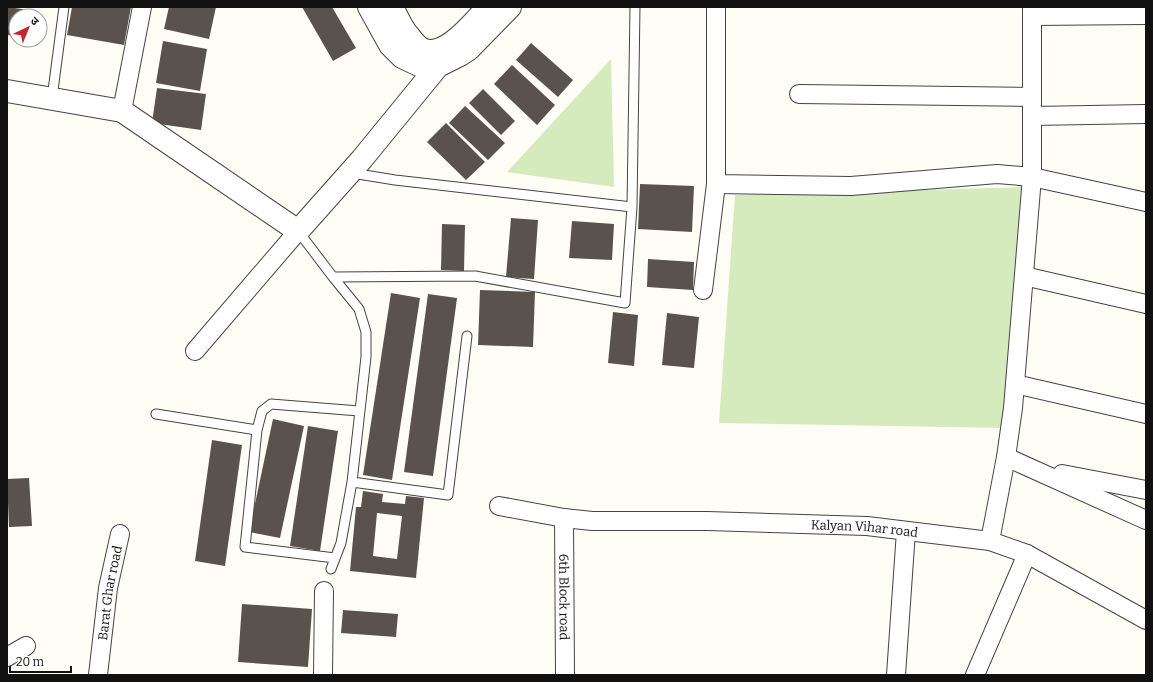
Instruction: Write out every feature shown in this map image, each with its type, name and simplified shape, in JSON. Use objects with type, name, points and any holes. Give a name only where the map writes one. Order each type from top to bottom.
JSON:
[{"type":"street","points":[[122,110],[142,7]]},
{"type":"street","points":[[369,7],[390,45],[402,57],[421,66],[435,58],[460,55],[469,49],[510,7]]},
{"type":"street","points":[[392,7],[408,36],[422,49],[435,58]]},
{"type":"street","points":[[195,351],[351,172],[435,58],[444,48],[453,43],[488,7]]},
{"type":"street","points":[[702,290],[716,184],[716,7]]},
{"type":"street","points":[[990,541],[1006,457],[1015,384],[1032,177],[1032,11],[1146,15]]},
{"type":"street","points":[[7,91],[122,110],[298,231]]},
{"type":"street","points":[[799,94],[1032,97]]},
{"type":"street","points":[[1032,116],[1146,114]]},
{"type":"street","points":[[716,184],[851,186],[997,174],[1032,177],[1146,202]]},
{"type":"street","points":[[1024,276],[1146,304]]},
{"type":"street","points":[[1015,384],[1146,414]]},
{"type":"street","points":[[1006,457],[1034,468],[1146,520]]},
{"type":"street","points":[[1034,468],[1146,490]]},
{"type":"street","name":"Kalyan Vihar road","points":[[498,506],[564,518],[592,521],[707,521],[860,526],[990,541],[1027,554],[1146,620]]},
{"type":"street","name":"6th Block road","points":[[564,518],[565,675]]},
{"type":"street","points":[[896,675],[906,531]]},
{"type":"street","name":"Barat Ghar road","points":[[98,675],[108,588],[120,534]]},
{"type":"street","points":[[975,675],[1027,554]]},
{"type":"street","points":[[322,675],[324,591]]},
{"type":"street","points":[[7,657],[26,646]]},
{"type":"lane","points":[[52,98],[64,7]]},
{"type":"lane","points":[[333,277],[475,276],[625,303],[632,207],[635,7]]},
{"type":"lane","points":[[351,172],[395,180],[632,207]]},
{"type":"lane","points":[[298,231],[359,309],[366,332],[366,357],[352,482],[341,543],[330,569]]},
{"type":"lane","points":[[352,482],[448,495],[467,336]]},
{"type":"lane","points":[[335,558],[244,547],[257,430],[262,411],[271,404],[359,411]]},
{"type":"lane","points":[[156,414],[257,430]]},
{"type":"green space","points":[[611,59],[614,187],[507,172]]},
{"type":"green space","points":[[1024,187],[1005,428],[719,423],[735,195]]},
{"type":"building","points":[[7,7],[14,8],[8,8],[7,35]]},
{"type":"building","points":[[72,7],[131,7],[124,45],[67,35]]},
{"type":"building","points":[[169,7],[216,7],[209,39],[164,29]]},
{"type":"building","points":[[302,7],[332,7],[356,48],[333,61]]},
{"type":"building","points":[[163,41],[207,49],[200,91],[156,83]]},
{"type":"building","points":[[531,43],[573,80],[558,97],[516,60]]},
{"type":"building","points":[[512,65],[555,105],[537,125],[494,84]]},
{"type":"building","points":[[157,88],[206,94],[201,130],[152,123]]},
{"type":"building","points":[[483,89],[515,121],[501,135],[469,103]]},
{"type":"building","points":[[465,106],[505,143],[488,160],[449,123]]},
{"type":"building","points":[[446,123],[485,162],[466,180],[427,142]]},
{"type":"building","points":[[640,184],[694,186],[692,232],[638,229]]},
{"type":"building","points":[[511,218],[538,220],[534,279],[506,277]]},
{"type":"building","points":[[572,221],[614,224],[612,260],[569,258]]},
{"type":"building","points":[[442,224],[465,225],[464,271],[441,270]]},
{"type":"building","points":[[648,259],[694,262],[693,290],[647,287]]},
{"type":"building","points":[[480,290],[535,292],[533,347],[478,345]]},
{"type":"building","points":[[391,293],[420,298],[392,480],[363,475]]},
{"type":"building","points":[[428,294],[457,298],[433,476],[404,472]]},
{"type":"building","points":[[613,312],[638,315],[634,366],[608,363]]},
{"type":"building","points":[[667,313],[699,317],[694,368],[662,365]]},
{"type":"building","points":[[273,419],[304,426],[280,538],[249,532]]},
{"type":"building","points":[[308,426],[338,431],[320,551],[290,546]]},
{"type":"building","points":[[212,440],[242,445],[225,566],[195,561]]},
{"type":"building","points":[[29,478],[32,526],[9,527],[7,479]]},
{"type":"building","points":[[363,491],[383,494],[382,502],[405,504],[406,496],[424,498],[416,578],[350,571],[356,507],[361,507]],"holes":[[[377,513],[402,516],[397,559],[373,556]]]},
{"type":"building","points":[[242,604],[312,609],[308,667],[238,662]]},
{"type":"building","points":[[343,610],[398,614],[396,637],[341,633]]}]
